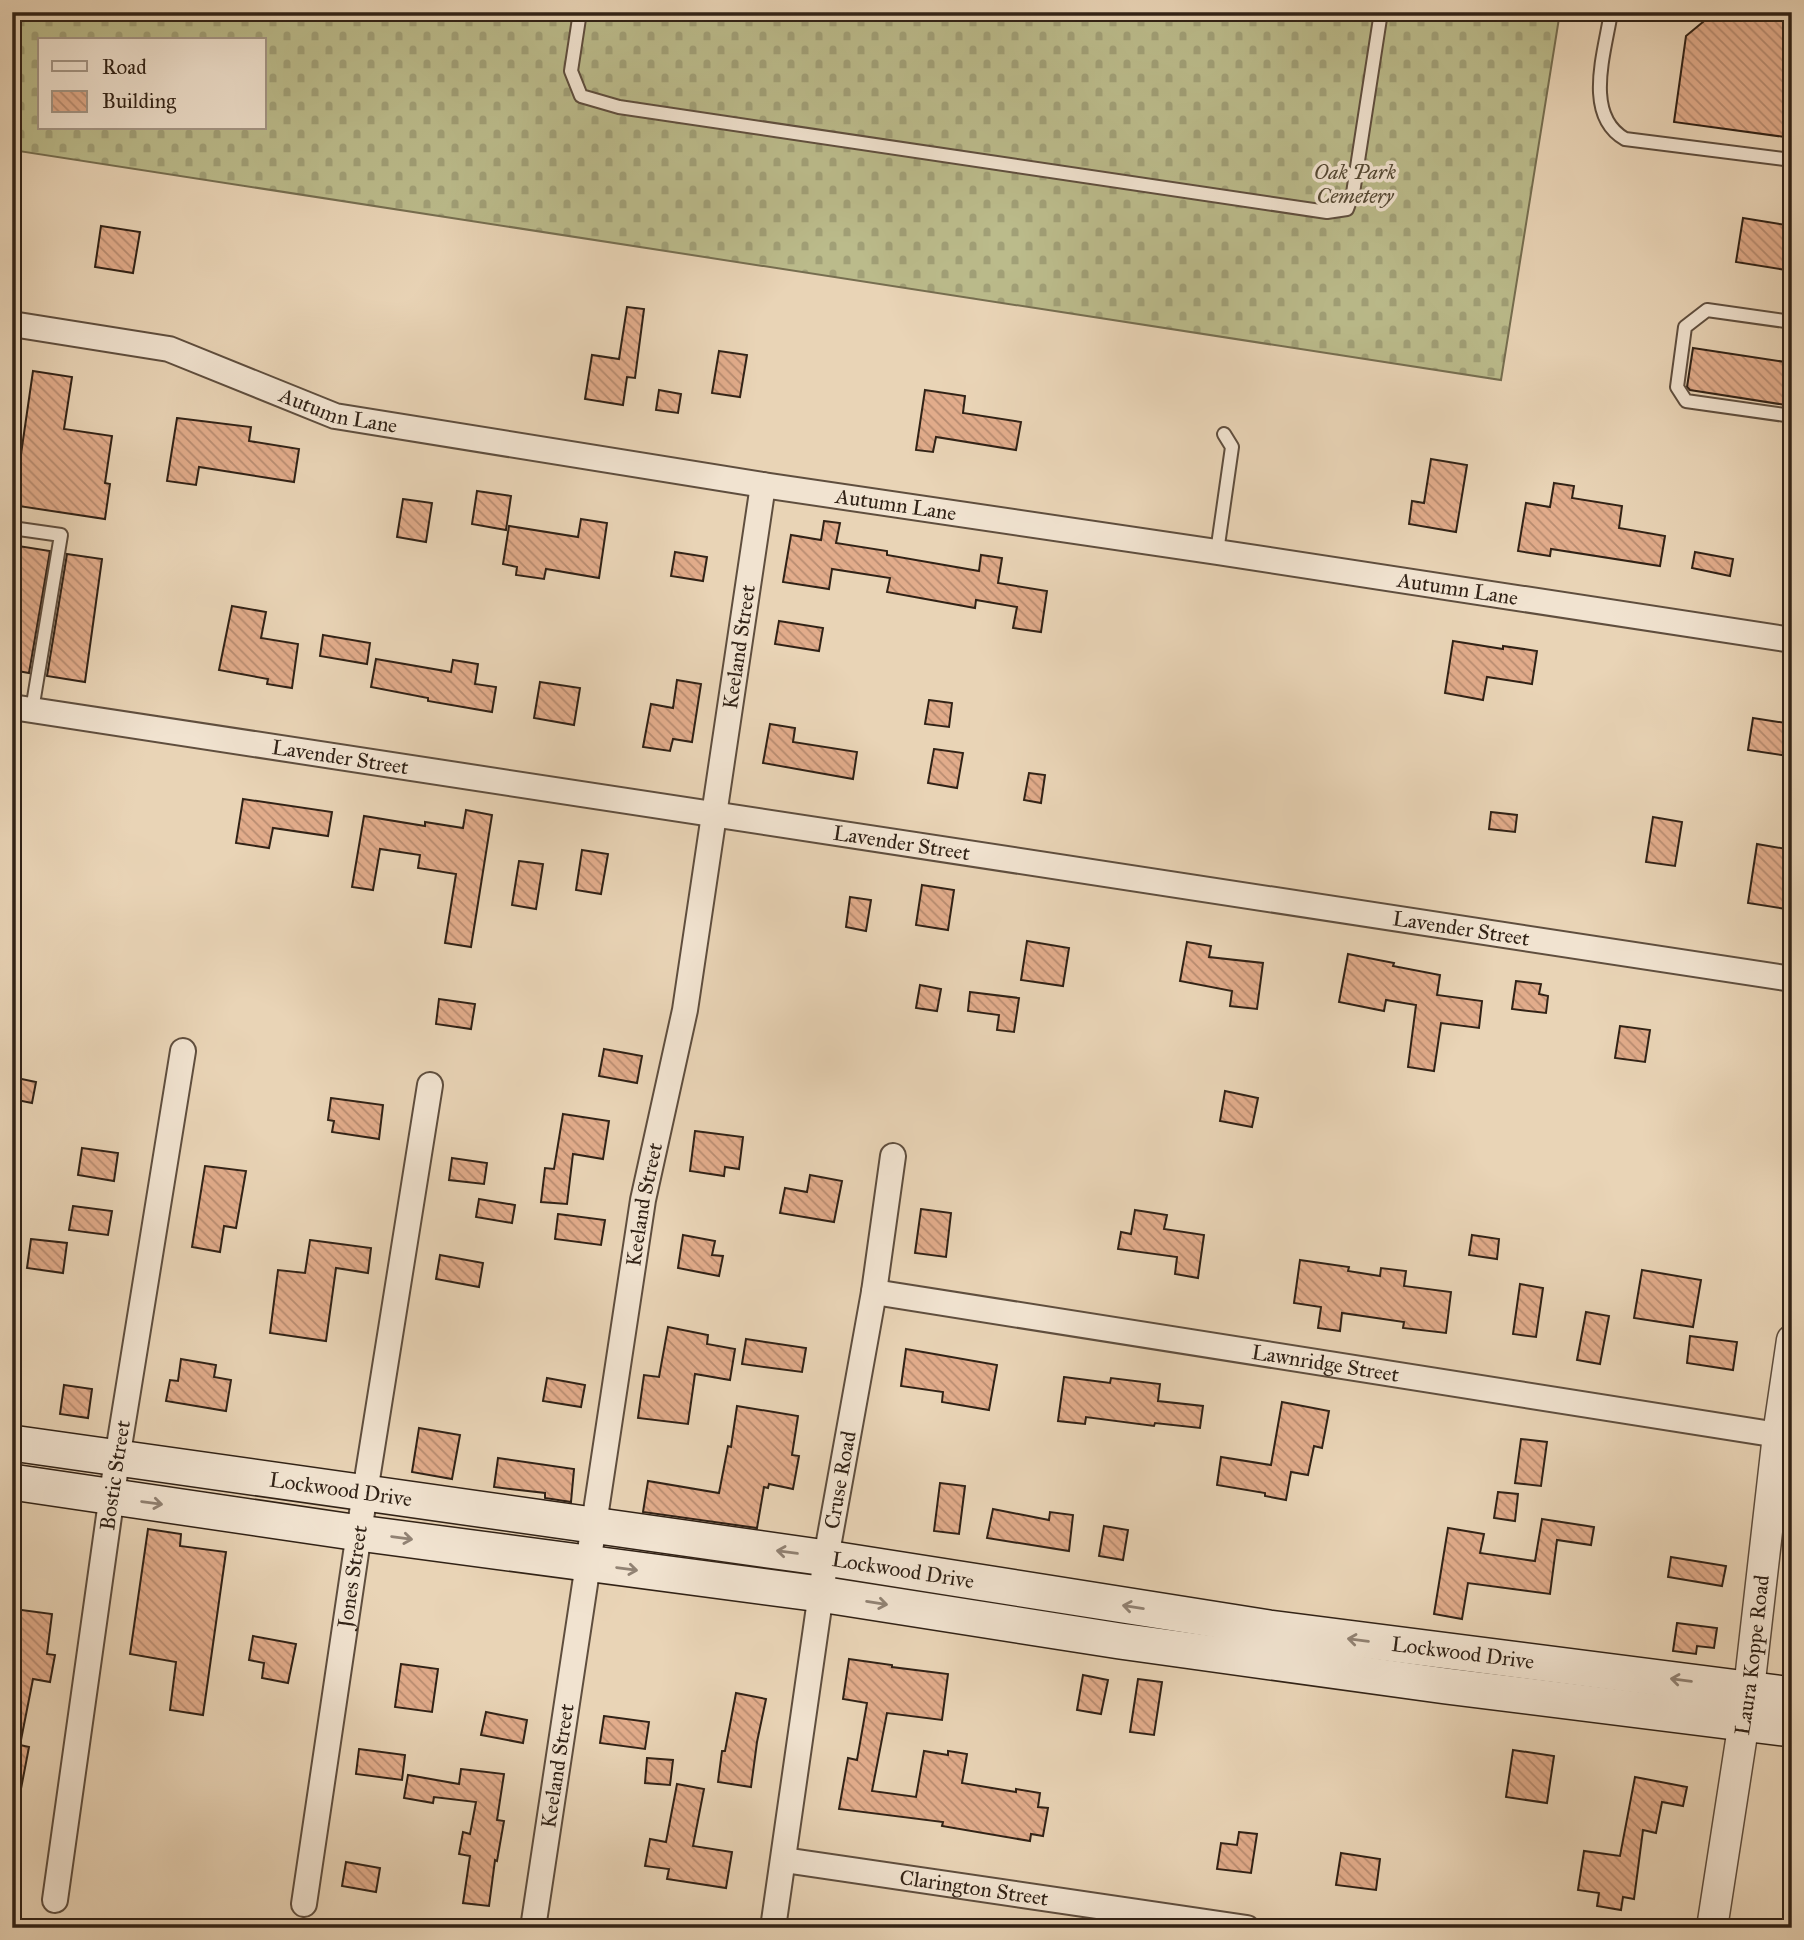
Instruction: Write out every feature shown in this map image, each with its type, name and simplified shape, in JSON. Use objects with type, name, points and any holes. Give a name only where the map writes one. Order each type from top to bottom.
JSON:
[{"type":"main road","name":"Lockwood Drive","points":[[12,1443],[826,1558],[1269,1628],[1746,1705],[1792,1729]]},
{"type":"main road","name":"Lockwood Drive","points":[[12,1482],[359,1533],[820,1594],[1147,1645],[1446,1686],[1746,1705],[1792,1695]]},
{"type":"street","name":"Autumn Lane","points":[[12,324],[169,349],[335,416],[763,485],[1792,640]]},
{"type":"street","name":"Keeland Street","points":[[533,1928],[643,1200],[685,1010],[763,485]]},
{"type":"street","name":"Lavender Street","points":[[22,709],[1792,979]]},
{"type":"street","name":"Bostic Street","points":[[55,1900],[117,1459],[183,1051]]},
{"type":"street","name":"Jones Street","points":[[304,1904],[365,1492],[430,1085]]},
{"type":"street","name":"Cruse Road","points":[[773,1928],[820,1594],[874,1292],[893,1156]]},
{"type":"street","name":"Lawnridge Street","points":[[874,1292],[1778,1435]]},
{"type":"street","name":"Laura Koppe Road","points":[[1712,1928],[1746,1705],[1792,1340]]},
{"type":"street","name":"Clarington Street","points":[[784,1860],[1247,1928]]},
{"type":"lane","points":[[580,12],[571,71],[581,96],[619,107],[1327,212],[1347,209],[1353,193],[1381,12]]},
{"type":"lane","points":[[1611,12],[1599,97],[1605,117],[1614,133],[1625,139],[1792,160]]},
{"type":"lane","points":[[1792,322],[1707,310],[1685,327],[1676,387],[1686,401],[1792,416]]},
{"type":"lane","points":[[1217,552],[1232,447],[1224,433]]},
{"type":"lane","points":[[12,528],[61,535],[22,709]]},
{"type":"green space","name":"Oak Park Cemetery","points":[[12,12],[1560,12],[1501,380],[12,150]]},
{"type":"building","points":[[1710,12],[1792,12],[1792,138],[1674,122],[1686,36],[1709,17]]},
{"type":"building","points":[[1743,218],[1792,226],[1792,271],[1736,262]]},
{"type":"building","points":[[101,226],[140,232],[133,273],[95,267]]},
{"type":"building","points":[[627,307],[644,309],[635,378],[627,377],[623,405],[585,399],[592,355],[619,359]]},
{"type":"building","points":[[1693,348],[1792,363],[1792,406],[1690,390],[1687,387]]},
{"type":"building","points":[[719,351],[747,355],[740,397],[712,393]]},
{"type":"building","points":[[33,371],[72,377],[64,429],[112,436],[105,483],[110,484],[105,519],[12,505],[12,467],[19,468]]},
{"type":"building","points":[[659,390],[681,394],[678,413],[656,410]]},
{"type":"building","points":[[925,390],[965,396],[963,413],[1021,422],[1016,450],[936,437],[933,452],[916,450]]},
{"type":"building","points":[[177,418],[251,427],[249,441],[299,449],[294,482],[199,467],[196,485],[167,481]]},
{"type":"building","points":[[1431,459],[1467,465],[1456,532],[1409,524],[1412,501],[1424,503]]},
{"type":"building","points":[[1554,483],[1574,486],[1572,498],[1622,506],[1619,528],[1665,536],[1660,566],[1551,549],[1550,556],[1518,551],[1526,503],[1550,507]]},
{"type":"building","points":[[477,491],[511,496],[506,530],[472,524]]},
{"type":"building","points":[[403,499],[432,503],[426,542],[397,537]]},
{"type":"building","points":[[581,519],[607,523],[599,578],[546,569],[544,579],[516,575],[517,567],[503,564],[509,526],[578,537]]},
{"type":"building","points":[[824,521],[840,523],[836,543],[887,551],[887,555],[979,571],[981,555],[1002,558],[998,583],[1047,591],[1041,632],[1013,628],[1017,607],[976,600],[975,608],[887,592],[890,578],[832,569],[829,589],[783,582],[791,535],[821,540]]},
{"type":"building","points":[[12,545],[50,551],[29,673],[12,670]]},
{"type":"building","points":[[675,552],[707,557],[703,581],[671,576]]},
{"type":"building","points":[[1695,552],[1733,559],[1730,576],[1692,568]]},
{"type":"building","points":[[67,554],[102,559],[85,682],[47,676]]},
{"type":"building","points":[[232,606],[266,612],[261,638],[298,644],[292,688],[267,684],[268,679],[219,670]]},
{"type":"building","points":[[779,621],[823,628],[819,651],[775,644]]},
{"type":"building","points":[[323,635],[370,643],[367,664],[320,656]]},
{"type":"building","points":[[1453,641],[1537,651],[1532,684],[1487,677],[1483,700],[1445,693]]},
{"type":"building","points":[[376,659],[451,672],[453,660],[478,664],[475,684],[496,687],[492,712],[428,701],[428,698],[371,687]]},
{"type":"building","points":[[677,680],[701,684],[692,742],[673,739],[670,751],[643,747],[651,704],[673,708]]},
{"type":"building","points":[[540,682],[580,688],[574,725],[534,718]]},
{"type":"building","points":[[929,700],[952,703],[949,727],[925,724]]},
{"type":"building","points":[[1753,718],[1792,724],[1789,756],[1748,750]]},
{"type":"building","points":[[770,724],[795,728],[793,742],[857,752],[853,779],[763,763]]},
{"type":"building","points":[[934,749],[963,753],[957,788],[928,783]]},
{"type":"building","points":[[1029,773],[1045,775],[1041,803],[1024,800]]},
{"type":"building","points":[[243,799],[332,812],[328,836],[273,828],[269,848],[236,843]]},
{"type":"building","points":[[466,810],[492,815],[471,947],[445,943],[456,874],[418,868],[420,855],[380,849],[373,890],[352,887],[364,816],[425,826],[425,822],[463,828]]},
{"type":"building","points":[[1491,812],[1517,815],[1515,832],[1489,829]]},
{"type":"building","points":[[1653,817],[1682,822],[1675,866],[1646,862]]},
{"type":"building","points":[[1757,844],[1792,850],[1792,910],[1748,903]]},
{"type":"building","points":[[582,850],[608,854],[601,894],[576,890]]},
{"type":"building","points":[[519,861],[543,864],[536,909],[512,905]]},
{"type":"building","points":[[922,885],[954,890],[948,930],[916,925]]},
{"type":"building","points":[[850,897],[871,900],[866,931],[846,927]]},
{"type":"building","points":[[1027,941],[1069,948],[1063,986],[1021,980]]},
{"type":"building","points":[[1187,942],[1211,946],[1209,957],[1263,963],[1257,1009],[1230,1006],[1232,991],[1180,981]]},
{"type":"building","points":[[1348,954],[1440,975],[1437,995],[1482,1001],[1479,1028],[1441,1023],[1434,1071],[1408,1067],[1416,1005],[1386,1000],[1384,1011],[1339,1002]]},
{"type":"building","points":[[1516,981],[1541,984],[1539,994],[1548,996],[1546,1013],[1512,1009]]},
{"type":"building","points":[[920,985],[941,989],[937,1011],[916,1008]]},
{"type":"building","points":[[970,992],[1019,998],[1014,1032],[997,1030],[999,1015],[968,1011]]},
{"type":"building","points":[[439,999],[475,1004],[471,1029],[436,1024]]},
{"type":"building","points":[[1620,1026],[1650,1030],[1645,1062],[1615,1058]]},
{"type":"building","points":[[604,1049],[642,1056],[637,1083],[599,1076]]},
{"type":"building","points":[[12,1077],[36,1082],[32,1103],[12,1099]]},
{"type":"building","points":[[1225,1091],[1258,1098],[1252,1127],[1220,1121]]},
{"type":"building","points":[[331,1098],[383,1105],[379,1139],[332,1132],[334,1121],[328,1120]]},
{"type":"building","points":[[563,1114],[609,1121],[603,1159],[573,1154],[567,1204],[541,1202],[545,1168],[554,1169]]},
{"type":"building","points":[[695,1131],[743,1137],[739,1169],[725,1167],[724,1176],[690,1171]]},
{"type":"building","points":[[82,1148],[118,1153],[114,1181],[78,1175]]},
{"type":"building","points":[[452,1158],[487,1163],[484,1184],[449,1180]]},
{"type":"building","points":[[205,1166],[246,1171],[236,1228],[224,1226],[220,1252],[192,1247]]},
{"type":"building","points":[[810,1175],[842,1181],[834,1222],[780,1213],[785,1188],[807,1192]]},
{"type":"building","points":[[479,1199],[515,1205],[512,1223],[476,1217]]},
{"type":"building","points":[[73,1206],[112,1211],[108,1235],[69,1230]]},
{"type":"building","points":[[921,1209],[951,1213],[946,1257],[915,1253]]},
{"type":"building","points":[[1135,1210],[1167,1215],[1164,1229],[1204,1235],[1198,1278],[1175,1274],[1177,1257],[1118,1249],[1121,1232],[1131,1234]]},
{"type":"building","points":[[558,1214],[605,1220],[601,1245],[555,1239]]},
{"type":"building","points":[[683,1235],[715,1241],[712,1255],[723,1256],[719,1276],[678,1268]]},
{"type":"building","points":[[1472,1235],[1499,1239],[1497,1259],[1469,1255]]},
{"type":"building","points":[[31,1239],[67,1243],[63,1273],[27,1268]]},
{"type":"building","points":[[310,1240],[371,1248],[368,1273],[336,1268],[326,1341],[270,1333],[278,1270],[305,1273]]},
{"type":"building","points":[[440,1255],[483,1263],[479,1287],[436,1279]]},
{"type":"building","points":[[1300,1260],[1349,1267],[1348,1271],[1380,1276],[1381,1268],[1406,1271],[1404,1286],[1451,1292],[1446,1333],[1403,1328],[1404,1322],[1342,1313],[1340,1331],[1318,1328],[1321,1307],[1294,1303]]},
{"type":"building","points":[[1642,1270],[1701,1280],[1693,1327],[1634,1318]]},
{"type":"building","points":[[1520,1284],[1543,1288],[1536,1337],[1513,1334]]},
{"type":"building","points":[[1586,1312],[1609,1316],[1600,1364],[1577,1360]]},
{"type":"building","points":[[668,1327],[708,1335],[707,1344],[735,1349],[730,1380],[695,1374],[688,1424],[638,1418],[644,1375],[659,1377]]},
{"type":"building","points":[[1690,1336],[1737,1342],[1733,1370],[1687,1363]]},
{"type":"building","points":[[746,1339],[806,1348],[802,1372],[742,1364]]},
{"type":"building","points":[[906,1349],[997,1365],[989,1410],[942,1402],[943,1392],[901,1386]]},
{"type":"building","points":[[181,1359],[216,1365],[214,1377],[231,1380],[226,1411],[166,1401],[170,1380],[178,1381]]},
{"type":"building","points":[[1064,1377],[1110,1383],[1111,1378],[1160,1384],[1158,1401],[1203,1406],[1200,1428],[1155,1423],[1154,1426],[1086,1417],[1085,1424],[1058,1421]]},
{"type":"building","points":[[547,1378],[585,1385],[581,1407],[543,1401]]},
{"type":"building","points":[[64,1385],[92,1389],[88,1418],[60,1414]]},
{"type":"building","points":[[1282,1402],[1329,1411],[1322,1448],[1314,1446],[1308,1475],[1291,1472],[1286,1500],[1265,1496],[1265,1493],[1217,1485],[1221,1457],[1271,1465]]},
{"type":"building","points":[[737,1406],[798,1416],[792,1455],[799,1456],[793,1489],[769,1484],[768,1488],[764,1487],[757,1528],[643,1512],[648,1481],[719,1493],[728,1446],[731,1447]]},
{"type":"building","points":[[419,1428],[460,1435],[452,1479],[412,1472]]},
{"type":"building","points":[[1521,1439],[1547,1442],[1541,1486],[1515,1483]]},
{"type":"building","points":[[498,1458],[574,1469],[571,1502],[545,1498],[545,1493],[494,1487]]},
{"type":"building","points":[[940,1483],[965,1486],[959,1534],[934,1531]]},
{"type":"building","points":[[1498,1492],[1518,1494],[1515,1521],[1494,1518]]},
{"type":"building","points":[[993,1509],[1049,1520],[1050,1512],[1073,1515],[1069,1551],[987,1538]]},
{"type":"building","points":[[1542,1519],[1594,1527],[1591,1545],[1557,1540],[1550,1594],[1468,1583],[1462,1619],[1434,1614],[1448,1528],[1484,1534],[1480,1553],[1535,1561]]},
{"type":"building","points":[[1104,1526],[1128,1530],[1123,1560],[1099,1556]]},
{"type":"building","points":[[148,1529],[181,1534],[180,1546],[226,1552],[203,1715],[170,1710],[176,1662],[130,1654]]},
{"type":"building","points":[[1671,1557],[1726,1566],[1722,1586],[1668,1577]]},
{"type":"building","points":[[14,1609],[52,1614],[47,1654],[55,1655],[50,1682],[33,1679],[20,1745],[29,1747],[20,1794],[12,1793]]},
{"type":"building","points":[[1677,1623],[1717,1628],[1714,1648],[1697,1646],[1696,1654],[1673,1651]]},
{"type":"building","points":[[253,1636],[296,1644],[288,1683],[262,1678],[264,1663],[249,1660]]},
{"type":"building","points":[[849,1659],[948,1674],[942,1720],[887,1713],[872,1791],[916,1797],[924,1751],[948,1755],[948,1751],[967,1754],[962,1783],[1040,1793],[1038,1807],[1048,1808],[1043,1836],[1031,1834],[1030,1841],[942,1826],[943,1822],[839,1809],[848,1758],[857,1760],[867,1703],[843,1699]]},
{"type":"building","points":[[401,1664],[438,1669],[432,1712],[395,1707]]},
{"type":"building","points":[[1083,1675],[1108,1680],[1101,1714],[1077,1710]]},
{"type":"building","points":[[1138,1679],[1162,1682],[1154,1735],[1130,1732]]},
{"type":"building","points":[[736,1693],[766,1699],[751,1787],[718,1782],[722,1751],[725,1751]]},
{"type":"building","points":[[486,1712],[527,1720],[523,1743],[481,1735]]},
{"type":"building","points":[[604,1716],[649,1722],[645,1749],[600,1743]]},
{"type":"building","points":[[359,1749],[405,1755],[402,1780],[356,1774]]},
{"type":"building","points":[[1513,1750],[1554,1756],[1547,1803],[1506,1797]]},
{"type":"building","points":[[647,1758],[673,1760],[670,1785],[645,1783]]},
{"type":"building","points":[[461,1769],[504,1774],[497,1820],[504,1821],[489,1906],[463,1903],[470,1856],[459,1854],[463,1832],[470,1834],[476,1802],[434,1797],[433,1803],[404,1798],[408,1775],[459,1784]]},
{"type":"building","points":[[1635,1777],[1687,1787],[1683,1806],[1662,1802],[1656,1833],[1643,1830],[1634,1899],[1623,1897],[1621,1910],[1597,1906],[1599,1893],[1578,1890],[1584,1851],[1620,1856]]},
{"type":"building","points":[[677,1784],[704,1789],[693,1846],[732,1852],[726,1888],[667,1879],[669,1869],[645,1866],[650,1839],[666,1842]]},
{"type":"building","points":[[1239,1832],[1257,1834],[1251,1873],[1217,1869],[1221,1843],[1237,1845]]},
{"type":"building","points":[[1341,1853],[1380,1859],[1376,1890],[1336,1885]]},
{"type":"building","points":[[346,1862],[380,1868],[376,1892],[342,1886]]}]
